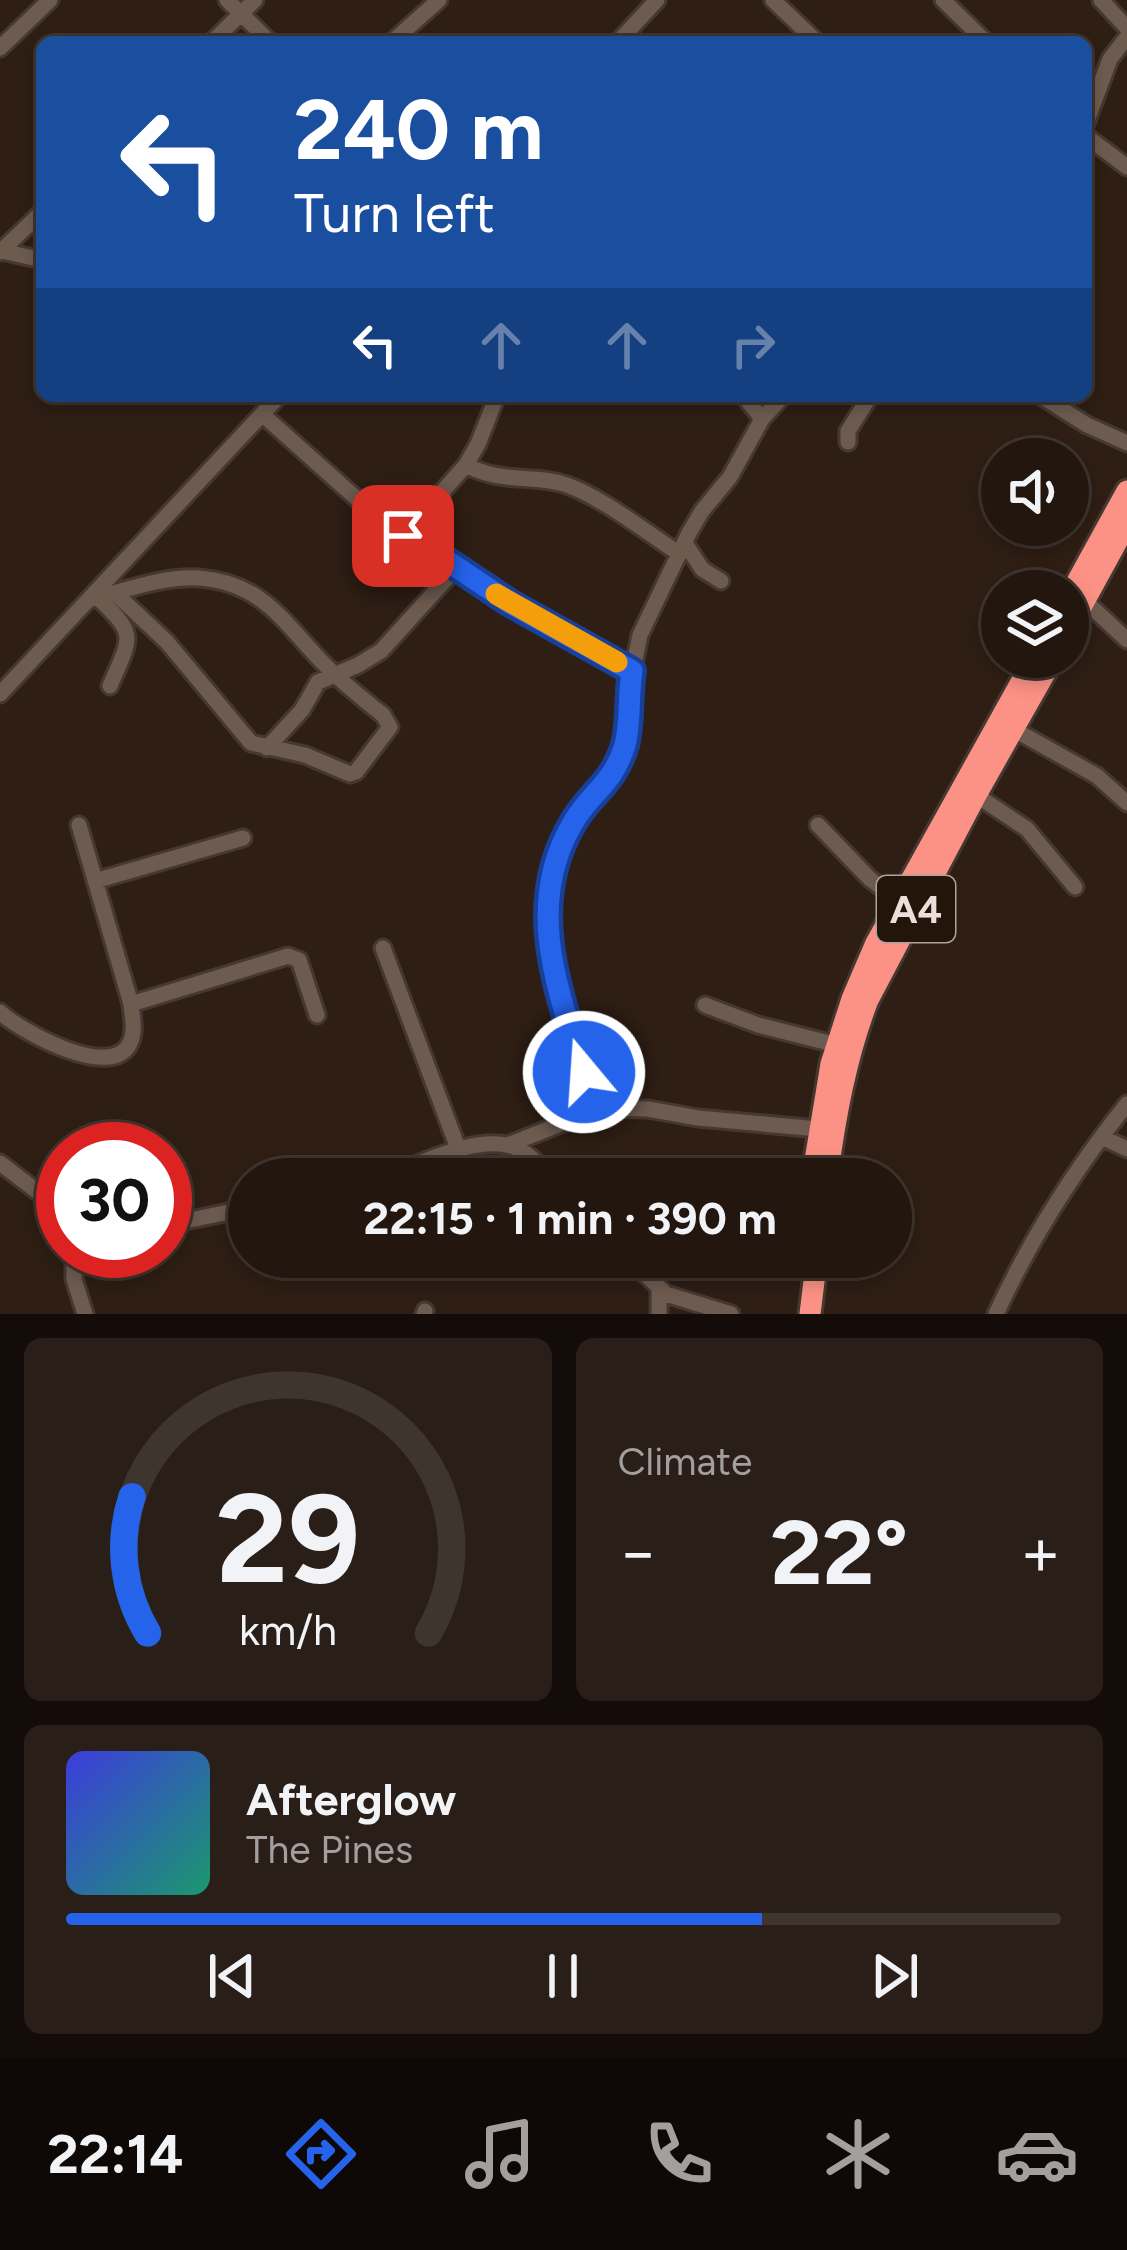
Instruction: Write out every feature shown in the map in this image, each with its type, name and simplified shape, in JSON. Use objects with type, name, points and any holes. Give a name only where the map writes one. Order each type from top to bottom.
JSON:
[{"type":"highway","points":[[1089,571],[1127,491]]},
{"type":"highway","points":[[1089,580],[1127,524]]},
{"type":"highway","name":"A4","points":[[815,1158],[837,1045],[876,943],[1023,678]]},
{"type":"highway","name":"A4","points":[[830,1158],[861,1016],[1043,678]]},
{"type":"highway","points":[[796,1314],[800,1278]]},
{"type":"highway","points":[[811,1314],[815,1278]]},
{"type":"street","points":[[0,49],[50,0]]},
{"type":"street","points":[[227,0],[264,36]]},
{"type":"street","points":[[218,36],[255,0]]},
{"type":"street","points":[[399,36],[439,0]]},
{"type":"street","points":[[629,36],[657,0]]},
{"type":"street","points":[[773,0],[811,36]]},
{"type":"street","points":[[943,0],[980,36]]},
{"type":"street","points":[[1092,118],[1110,59],[1127,33],[1101,0]]},
{"type":"street","points":[[1092,138],[1127,167]]},
{"type":"street","points":[[1,252],[36,218]]},
{"type":"street","points":[[1,252],[36,259]]},
{"type":"street","points":[[0,694],[273,402]]},
{"type":"street","points":[[403,536],[466,465],[495,402]]},
{"type":"street","points":[[749,402],[762,419]]},
{"type":"street","points":[[600,1108],[563,1008],[546,909],[563,842],[574,820],[614,772],[626,740],[640,635],[702,511],[730,477],[762,419],[778,402]]},
{"type":"street","points":[[848,442],[848,431],[866,402]]},
{"type":"street","points":[[1051,402],[1127,443]]},
{"type":"street","points":[[262,414],[386,527],[632,671]]},
{"type":"street","points":[[466,465],[499,477],[561,483],[579,490],[682,548],[721,581]]},
{"type":"street","points":[[267,748],[302,710],[318,682],[381,651],[457,568]]},
{"type":"street","points":[[93,599],[163,580],[199,578],[248,590],[271,605],[390,727],[356,772],[251,743],[166,642],[116,593]]},
{"type":"street","points":[[93,599],[128,629],[128,642],[110,686]]},
{"type":"street","points":[[1089,609],[1127,640]]},
{"type":"street","points":[[1015,730],[1097,776],[1127,803]]},
{"type":"street","points":[[976,795],[1027,829],[1075,887]]},
{"type":"street","points":[[0,1012],[25,1031],[75,1053],[107,1056],[124,1051],[131,1041],[131,1004],[79,825]]},
{"type":"street","points":[[818,825],[870,879],[900,901]]},
{"type":"street","points":[[94,881],[243,838]]},
{"type":"street","points":[[383,949],[458,1150]]},
{"type":"street","points":[[131,1004],[288,956],[299,960],[316,1015]]},
{"type":"street","points":[[705,1005],[758,1025],[837,1045]]},
{"type":"street","points":[[996,1314],[1056,1202],[1127,1104]]},
{"type":"street","points":[[508,1145],[600,1108],[648,1109],[818,1129]]},
{"type":"street","points":[[1102,1137],[1127,1149]]},
{"type":"street","points":[[436,1158],[476,1144],[508,1145],[530,1158]]},
{"type":"street","points":[[0,1163],[36,1190]]},
{"type":"street","points":[[192,1220],[228,1212]]},
{"type":"street","points":[[74,1278],[85,1314]]},
{"type":"street","points":[[649,1278],[689,1303],[731,1314]]},
{"type":"street","points":[[659,1288],[659,1314]]},
{"type":"slow traffic","points":[[496,594],[617,662]]},
{"type":"route","points":[[403,536],[632,671],[626,740],[614,772],[574,820],[563,842],[546,909],[563,1008],[584,1072]]}]
